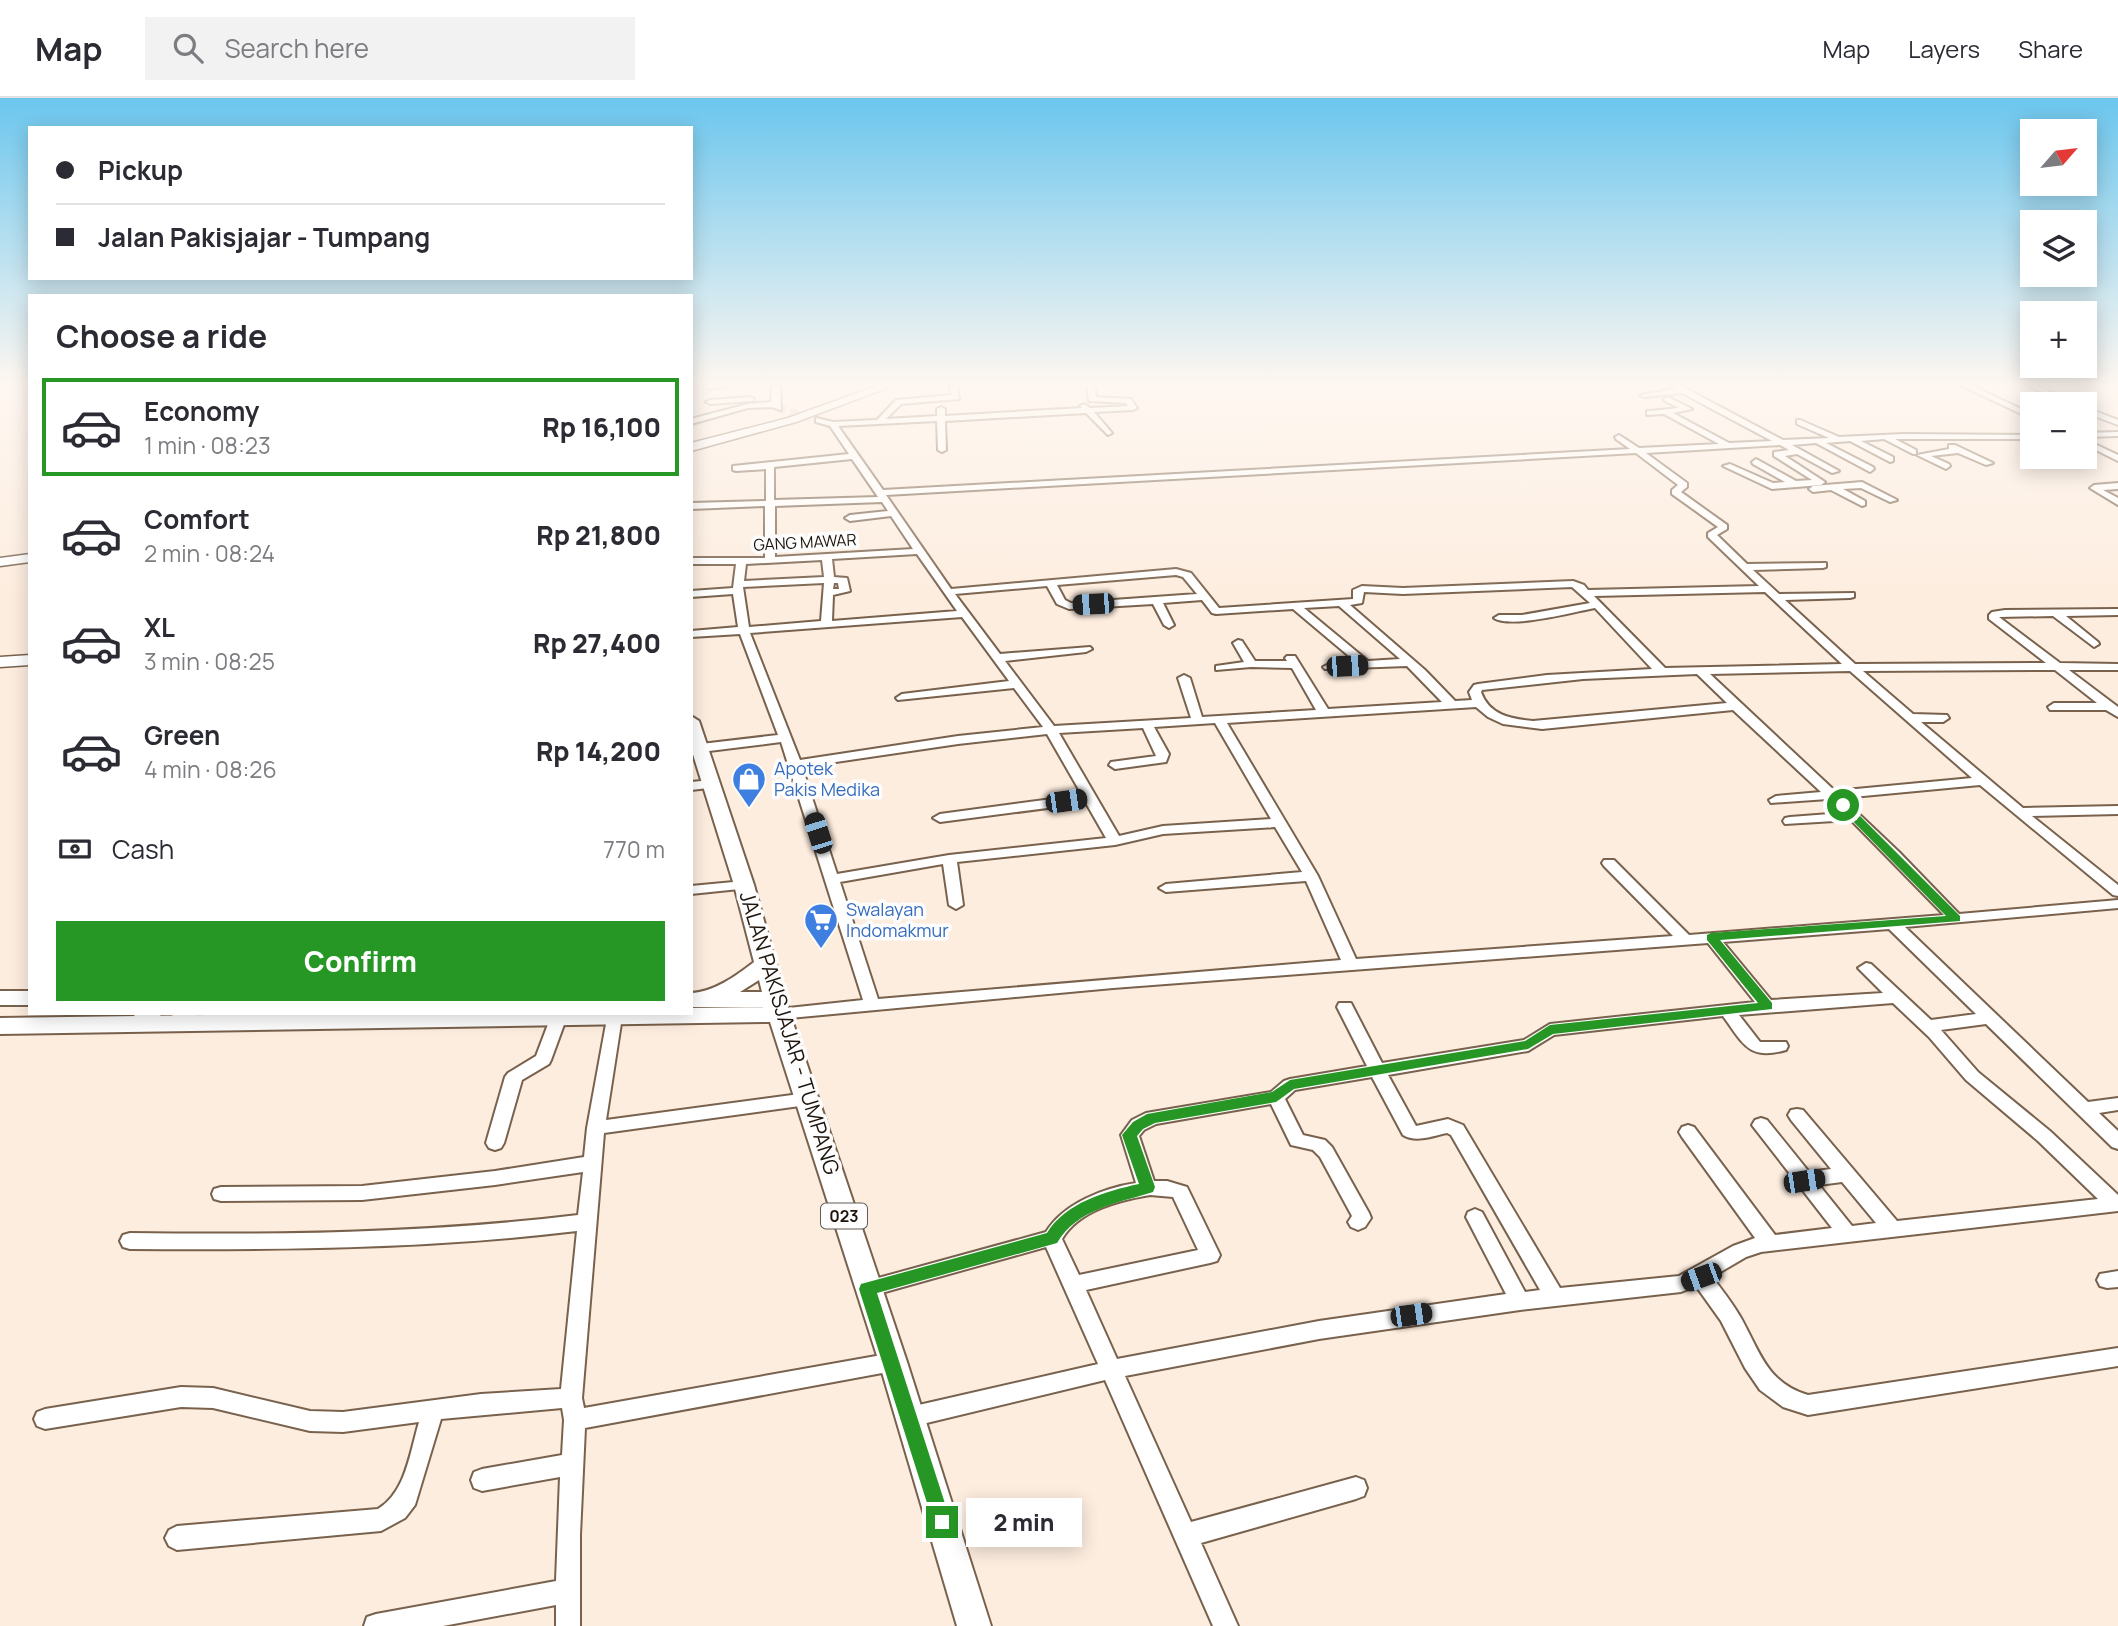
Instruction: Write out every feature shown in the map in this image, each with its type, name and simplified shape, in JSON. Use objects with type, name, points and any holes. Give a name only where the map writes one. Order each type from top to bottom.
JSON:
[{"type":"highway","points":[[0,552],[28,548]]},
{"type":"highway","points":[[0,560],[28,556]]},
{"type":"highway","points":[[0,662],[28,660]]},
{"type":"highway","points":[[0,674],[28,673]]},
{"type":"main road","name":"JALAN PAKISJAJAR - TUMPANG","points":[[693,726],[744,885],[777,1006],[867,1289],[893,1362],[974,1626]]},
{"type":"main road","points":[[697,1000],[738,984],[766,963]]},
{"type":"main road","points":[[0,998],[28,998]]},
{"type":"main road","points":[[697,1000],[777,1006]]},
{"type":"main road","points":[[693,1012],[777,1006]]},
{"type":"main road","points":[[0,1026],[184,1018],[558,1018],[644,1015]]},
{"type":"street","points":[[736,468],[770,467],[778,463],[850,456]]},
{"type":"street","points":[[853,456],[948,592],[1051,730],[1115,841]]},
{"type":"street","points":[[693,506],[1546,456]]},
{"type":"street","points":[[1643,456],[1684,485],[1675,492],[1724,527],[1711,536],[1773,593],[1983,781],[2118,892]]},
{"type":"street","points":[[1781,456],[1862,503]]},
{"type":"street","points":[[1808,456],[1835,471]]},
{"type":"street","points":[[1846,456],[1870,469]]},
{"type":"street","points":[[1885,456],[1890,459]]},
{"type":"street","points":[[1924,456],[1946,466]]},
{"type":"street","points":[[1973,456],[1989,463]]},
{"type":"street","points":[[1756,462],[1794,484]]},
{"type":"street","points":[[1727,466],[1765,485],[1821,481]]},
{"type":"street","points":[[770,467],[770,560]]},
{"type":"street","points":[[1780,493],[1862,485],[1893,500]]},
{"type":"street","points":[[2118,486],[2095,487],[2098,492],[2118,502]]},
{"type":"street","points":[[850,518],[894,513]]},
{"type":"street","name":"GANG MAWAR","points":[[693,561],[827,558],[919,551]]},
{"type":"street","points":[[826,624],[829,580],[827,558]]},
{"type":"street","points":[[741,561],[738,587],[744,630],[795,764],[872,1004]]},
{"type":"street","points":[[1744,566],[1823,565]]},
{"type":"street","points":[[948,592],[1176,572],[1186,575],[1218,615],[1358,601],[1357,592],[1362,589],[1404,591],[1562,583],[1577,585],[1586,593],[1662,672]]},
{"type":"street","points":[[693,594],[738,587],[843,580],[845,591],[828,593]]},
{"type":"street","points":[[1051,584],[1061,602],[1069,606],[1203,597]]},
{"type":"street","points":[[1586,593],[1850,595]]},
{"type":"street","points":[[1156,600],[1169,625]]},
{"type":"street","points":[[1341,603],[1409,662],[1452,705]]},
{"type":"street","points":[[1499,618],[1522,618],[1597,605]]},
{"type":"street","points":[[1295,606],[1366,665]]},
{"type":"street","points":[[2114,710],[1993,617],[2005,613],[2118,612]]},
{"type":"street","points":[[693,634],[965,614]]},
{"type":"street","points":[[2057,614],[2094,644]]},
{"type":"street","points":[[1238,643],[1251,664]]},
{"type":"street","points":[[997,658],[1086,649]]},
{"type":"street","points":[[1220,668],[1294,662],[1325,713]]},
{"type":"street","points":[[1329,667],[1409,662]]},
{"type":"street","points":[[1735,706],[1529,725],[1498,719],[1479,703],[1475,692],[1478,687],[1700,670],[2118,667]]},
{"type":"street","points":[[1700,670],[1735,706],[1832,794],[1956,919]]},
{"type":"street","points":[[1184,678],[1198,722]]},
{"type":"street","points":[[902,698],[1016,684]]},
{"type":"street","points":[[795,764],[958,740],[1051,730],[1479,703]]},
{"type":"street","points":[[2054,707],[2114,710]]},
{"type":"street","points":[[1913,719],[1943,718]]},
{"type":"street","points":[[1219,720],[1311,876],[1351,964]]},
{"type":"street","points":[[1115,765],[1162,759],[1163,754],[1147,725]]},
{"type":"street","points":[[701,748],[786,738]]},
{"type":"street","points":[[1776,800],[1983,781]]},
{"type":"street","points":[[693,786],[712,784]]},
{"type":"street","points":[[940,818],[1091,798]]},
{"type":"street","points":[[2020,812],[2118,810]]},
{"type":"street","points":[[1790,821],[1854,816]]},
{"type":"street","points":[[834,879],[949,859],[1115,841],[1163,830],[1278,823]]},
{"type":"street","points":[[949,859],[956,905]]},
{"type":"street","points":[[1609,863],[1685,939]]},
{"type":"street","points":[[1166,888],[1311,876]]},
{"type":"street","points":[[693,890],[744,885]]},
{"type":"street","points":[[777,1006],[872,1004],[2118,904]]},
{"type":"street","points":[[1893,923],[2118,1142]]},
{"type":"street","points":[[1711,937],[1767,1006]]},
{"type":"street","points":[[1866,968],[1980,1083],[2039,1131],[2117,1204]]},
{"type":"street","points":[[1147,1187],[1131,1145],[1130,1135],[1138,1125],[1152,1118],[1276,1097],[1290,1085],[1528,1045],[1550,1030],[1767,1006],[1896,997]]},
{"type":"street","points":[[1345,1007],[1380,1071],[1384,1087],[1410,1132],[1448,1126],[1457,1130],[1554,1297]]},
{"type":"street","points":[[1727,1010],[1754,1046],[1763,1049],[1780,1046]]},
{"type":"street","points":[[568,1626],[568,1535],[575,1420],[571,1398],[596,1128],[614,1017]]},
{"type":"street","points":[[495,1143],[514,1077],[543,1060],[558,1018]]},
{"type":"street","points":[[1926,1026],[1990,1018]]},
{"type":"street","points":[[1276,1097],[1297,1140],[1319,1145],[1326,1152],[1362,1218],[1358,1222]]},
{"type":"street","points":[[596,1128],[807,1099]]},
{"type":"street","points":[[2083,1109],[2118,1104]]},
{"type":"street","points":[[1797,1115],[1892,1229]]},
{"type":"street","points":[[1761,1125],[1847,1234]]},
{"type":"street","points":[[1688,1132],[1770,1243]]},
{"type":"street","points":[[221,1194],[362,1192],[495,1178],[593,1163]]},
{"type":"street","points":[[1804,1181],[1846,1174]]},
{"type":"street","points":[[867,1289],[1052,1238],[1059,1226],[1078,1212],[1118,1195],[1147,1187],[1169,1186],[1180,1192],[1210,1255],[1072,1285]]},
{"type":"street","points":[[910,1417],[1110,1370],[1332,1328],[1520,1300],[1681,1284],[1701,1277],[1737,1250],[1770,1243],[2117,1204]]},
{"type":"street","points":[[1475,1217],[1520,1300]]},
{"type":"street","points":[[130,1241],[293,1243],[433,1239],[517,1232],[586,1222]]},
{"type":"street","points":[[1052,1238],[1226,1626]]},
{"type":"street","points":[[1052,1238],[1110,1370]]},
{"type":"street","points":[[1701,1277],[1733,1321],[1759,1376],[1773,1390],[1792,1401],[1808,1405],[2118,1357]]},
{"type":"street","points":[[575,1420],[893,1362]]},
{"type":"street","points":[[45,1419],[181,1397],[214,1398],[310,1421],[343,1422],[481,1404],[571,1398]]},
{"type":"street","points":[[177,1538],[381,1520],[397,1510],[407,1497],[433,1411]]},
{"type":"street","points":[[482,1480],[572,1464]]},
{"type":"street","points":[[1187,1535],[1356,1488]]},
{"type":"street","points":[[376,1626],[460,1618],[568,1591]]},
{"type":"place","name":"Apotek Pakis Medika","points":[[749,809]]},
{"type":"place","name":"Swalayan Indomakmur","points":[[821,950]]},
{"type":"route","points":[[942,1522],[893,1362],[867,1289],[1052,1238],[1059,1226],[1078,1212],[1118,1195],[1147,1187],[1131,1145],[1130,1135],[1138,1125],[1152,1118],[1276,1097],[1283,1088],[1290,1085],[1528,1045],[1550,1030],[1767,1006],[1711,937],[1956,919],[1843,805]]}]
